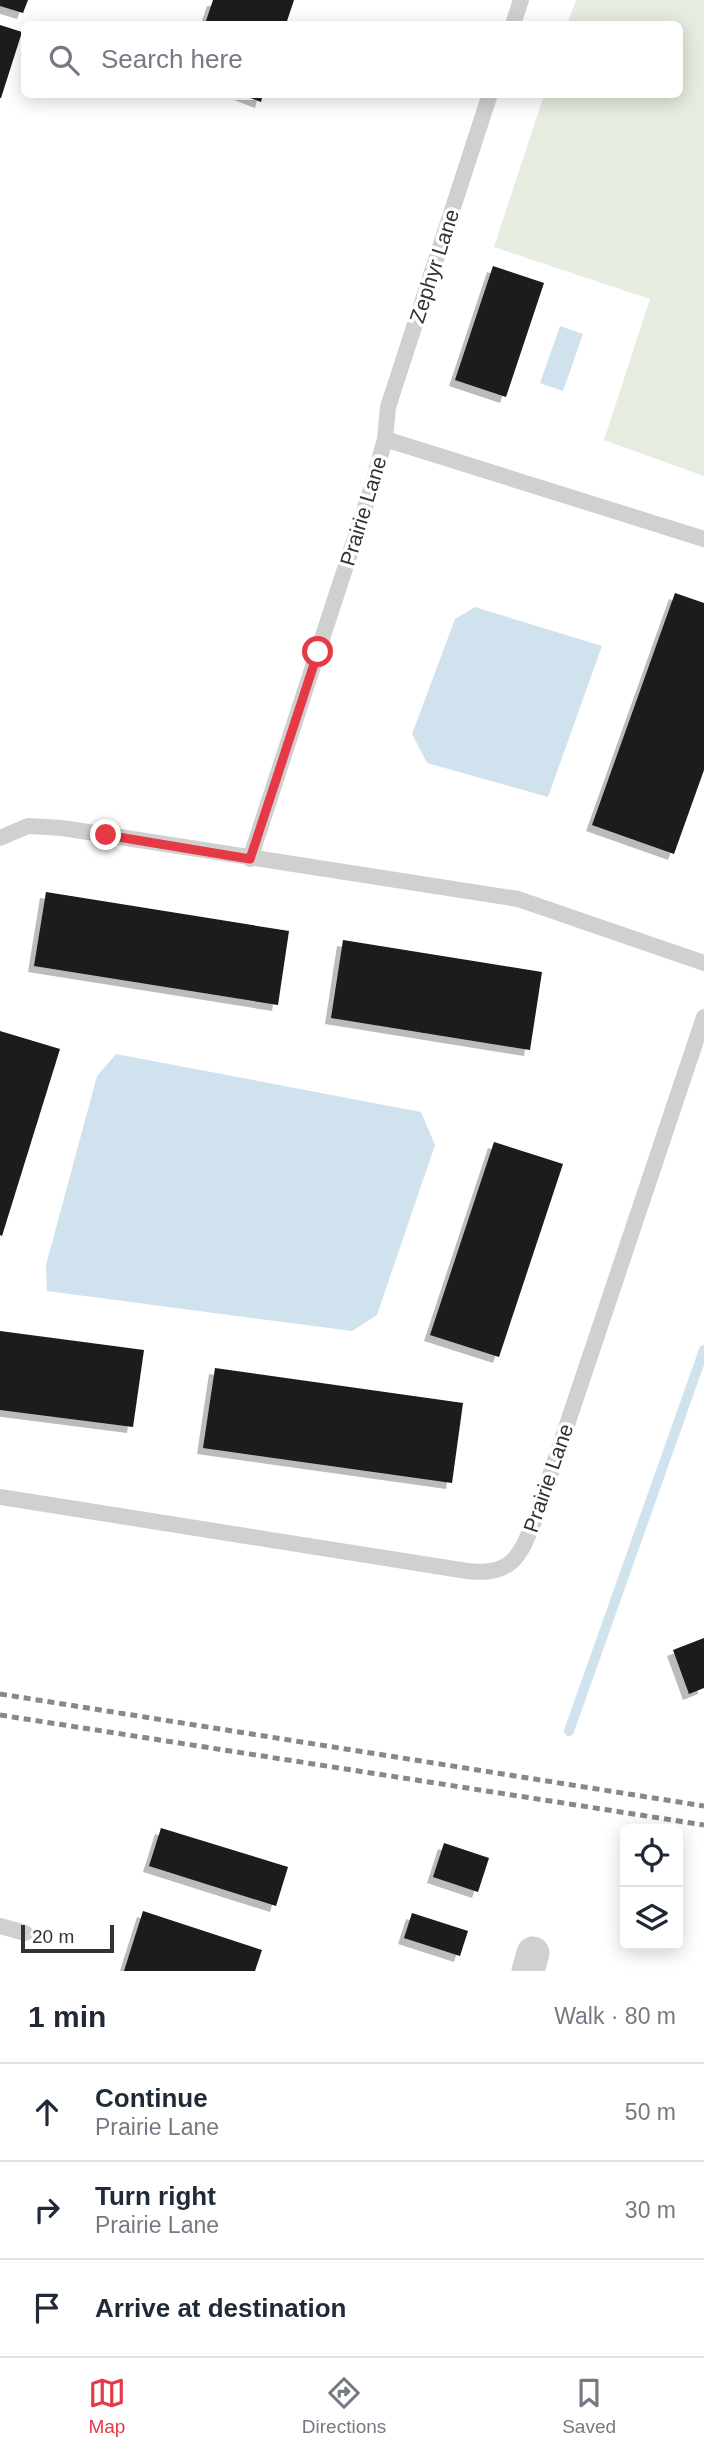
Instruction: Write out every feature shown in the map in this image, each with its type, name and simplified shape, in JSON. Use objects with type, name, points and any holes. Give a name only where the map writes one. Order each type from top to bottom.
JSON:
[{"type":"lane","points":[[514,21],[521,0]]},
{"type":"lane","name":"Zephyr Lane","points":[[385,439],[388,407],[489,98]]},
{"type":"lane","name":"Prairie Lane","points":[[250,859],[385,439],[704,539]]},
{"type":"lane","points":[[0,838],[28,826],[62,828],[518,899],[704,963]]},
{"type":"lane","name":"Prairie Lane","points":[[0,1497],[454,1569],[487,1573],[501,1571],[524,1546],[537,1514],[704,1017]]},
{"type":"lane","points":[[0,1926],[24,1933]]},
{"type":"shaded area","points":[[576,0],[704,0],[704,476],[604,440],[650,299],[494,247],[543,98],[683,98],[683,21],[568,21]]},
{"type":"water","points":[[560,326],[583,334],[563,391],[540,383]]},
{"type":"water","points":[[475,607],[602,646],[548,797],[427,763],[412,734],[455,619]]},
{"type":"water","points":[[116,1054],[421,1112],[435,1145],[377,1315],[352,1331],[47,1291],[46,1265],[97,1076]]},
{"type":"building","points":[[0,0],[28,0],[23,13],[0,6]]},
{"type":"building","points":[[213,0],[294,0],[287,21],[206,21]]},
{"type":"building","points":[[0,25],[21,32],[21,35],[0,98]]},
{"type":"building","points":[[493,266],[544,283],[506,397],[455,380]]},
{"type":"building","points":[[675,593],[704,603],[704,770],[674,854],[592,825]]},
{"type":"building","points":[[46,892],[289,931],[278,1005],[34,966]]},
{"type":"building","points":[[343,940],[542,972],[530,1050],[331,1018]]},
{"type":"building","points":[[0,1031],[60,1049],[2,1236],[0,1235]]},
{"type":"building","points":[[494,1142],[563,1164],[499,1357],[430,1335]]},
{"type":"building","points":[[0,1331],[144,1350],[133,1427],[0,1410]]},
{"type":"building","points":[[215,1368],[463,1403],[452,1483],[203,1448]]},
{"type":"building","points":[[704,1638],[704,1688],[689,1694],[673,1650]]},
{"type":"building","points":[[161,1828],[288,1867],[276,1906],[149,1866]]},
{"type":"building","points":[[444,1843],[489,1858],[478,1892],[433,1877]]},
{"type":"building","points":[[143,1911],[262,1950],[255,1971],[124,1971]]},
{"type":"building","points":[[412,1913],[468,1931],[460,1956],[404,1938]]},
{"type":"waterway","points":[[569,1731],[704,1350]]},
{"type":"railway","points":[[0,1694],[704,1806]]},
{"type":"railway","points":[[0,1715],[704,1825]]},
{"type":"route","points":[[106,835],[250,859],[318,652]]}]
